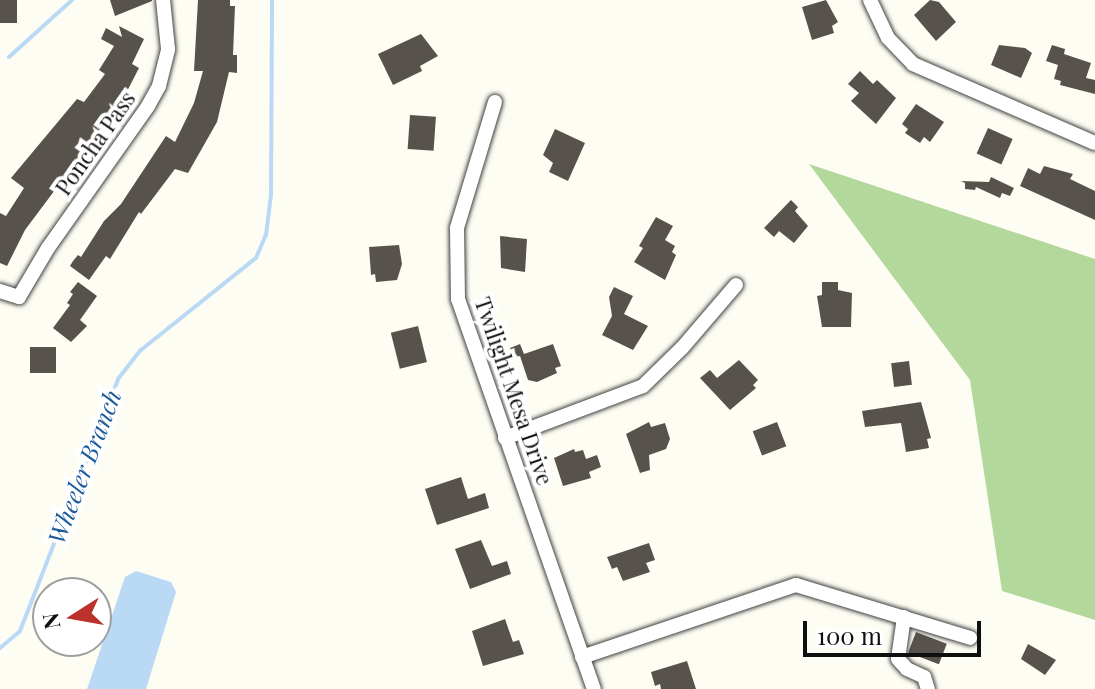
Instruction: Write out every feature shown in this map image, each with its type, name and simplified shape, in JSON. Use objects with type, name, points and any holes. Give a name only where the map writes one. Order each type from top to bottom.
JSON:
[{"type":"street","name":"Poncha Pass","points":[[0,291],[19,297],[159,86],[168,49],[163,0]]},
{"type":"street","points":[[870,0],[888,38],[902,54],[930,74],[1095,143]]},
{"type":"street","name":"Twilight Mesa Drive","points":[[495,102],[460,214],[455,261],[462,316],[594,689]]},
{"type":"street","points":[[505,438],[643,386],[682,348],[736,285]]},
{"type":"street","points":[[582,657],[796,585],[970,638]]},
{"type":"street","points":[[904,617],[898,659],[907,669],[924,677],[928,689]]},
{"type":"green space","points":[[809,164],[1095,259],[1095,620],[1002,591],[970,380]]},
{"type":"water","points":[[136,571],[171,582],[176,592],[146,689],[87,689],[98,657],[112,657],[112,615],[125,577]]},
{"type":"building","points":[[0,0],[17,0],[17,23],[0,23]]},
{"type":"building","points":[[110,0],[152,0],[152,1],[115,16]]},
{"type":"building","points":[[198,0],[230,0],[230,6],[235,6],[233,55],[237,55],[237,73],[229,72],[217,122],[188,173],[175,169],[141,214],[139,212],[110,259],[106,256],[89,280],[70,266],[78,255],[81,257],[104,221],[121,204],[166,136],[175,142],[194,103],[203,71],[194,71]]},
{"type":"building","points":[[826,0],[838,22],[832,26],[834,33],[812,40],[802,7]]},
{"type":"building","points":[[930,0],[939,2],[956,22],[936,41],[914,15]]},
{"type":"building","points":[[119,26],[144,39],[132,64],[139,68],[123,99],[25,230],[7,266],[0,263],[0,213],[6,216],[24,188],[11,178],[77,99],[84,102],[105,74],[99,70],[114,46],[101,39],[106,28],[122,37]]},
{"type":"building","points":[[421,34],[438,56],[420,66],[422,71],[393,85],[378,54]]},
{"type":"building","points":[[999,45],[1025,48],[1032,53],[1021,78],[991,65]]},
{"type":"building","points":[[1052,45],[1065,49],[1064,54],[1091,63],[1086,78],[1095,80],[1095,94],[1060,85],[1061,81],[1054,79],[1058,65],[1046,61]]},
{"type":"building","points":[[860,71],[873,84],[877,80],[896,98],[876,124],[851,101],[859,93],[848,84]]},
{"type":"building","points":[[916,104],[944,122],[930,142],[924,137],[920,143],[905,133],[908,129],[902,124]]},
{"type":"building","points":[[410,115],[436,117],[434,151],[408,149]]},
{"type":"building","points":[[988,128],[1013,139],[1001,165],[977,154]]},
{"type":"building","points":[[555,129],[585,143],[568,181],[549,172],[553,163],[543,155]]},
{"type":"building","points":[[1044,166],[1073,174],[1070,179],[1095,191],[1095,220],[1020,186],[1028,168],[1040,174]]},
{"type":"building","points":[[991,177],[1014,188],[1010,196],[1002,193],[1000,198],[976,187],[975,190],[965,189],[965,183],[961,181],[989,182]]},
{"type":"building","points":[[791,200],[798,207],[795,211],[808,226],[794,243],[779,231],[774,237],[764,228]]},
{"type":"building","points":[[656,217],[673,226],[665,240],[675,246],[672,252],[676,255],[665,280],[634,262],[643,248],[639,246]]},
{"type":"building","points":[[500,236],[527,239],[525,272],[501,268]]},
{"type":"building","points":[[399,245],[402,264],[397,280],[376,282],[375,274],[371,275],[369,247]]},
{"type":"building","points":[[78,282],[97,296],[80,320],[87,326],[71,342],[53,328],[70,305],[67,303],[73,294],[70,292]]},
{"type":"building","points":[[822,282],[838,282],[838,290],[852,293],[851,327],[822,327],[817,296],[822,295]]},
{"type":"building","points":[[614,287],[633,296],[624,314],[648,326],[633,350],[602,335],[612,316],[609,297]]},
{"type":"building","points":[[418,326],[427,362],[400,369],[391,333]]},
{"type":"building","points":[[520,344],[524,354],[553,344],[561,366],[555,368],[557,373],[537,382],[528,380],[520,356],[513,358],[510,348]]},
{"type":"building","points":[[30,347],[56,347],[56,373],[30,373]]},
{"type":"building","points":[[739,360],[758,380],[753,385],[756,388],[730,410],[700,378],[710,370],[717,378]]},
{"type":"building","points":[[909,361],[912,385],[894,387],[891,363]]},
{"type":"building","points":[[921,402],[931,438],[927,439],[929,448],[906,452],[901,423],[865,427],[862,411]]},
{"type":"building","points":[[649,422],[651,427],[665,423],[670,439],[666,449],[649,455],[650,470],[640,473],[626,434]]},
{"type":"building","points":[[777,422],[786,446],[762,456],[753,431]]},
{"type":"building","points":[[574,449],[575,452],[583,450],[586,459],[597,455],[601,467],[589,472],[591,478],[563,486],[554,458]]},
{"type":"building","points":[[461,477],[468,499],[485,493],[489,508],[437,525],[425,489]]},
{"type":"building","points":[[481,540],[492,566],[507,561],[511,574],[470,589],[455,549]]},
{"type":"building","points":[[649,543],[655,560],[646,563],[650,572],[623,581],[617,567],[612,569],[607,557]]},
{"type":"building","points":[[505,619],[513,642],[519,640],[524,654],[483,666],[472,631]]},
{"type":"building","points":[[916,632],[947,644],[939,664],[908,653]]},
{"type":"building","points":[[1028,644],[1056,660],[1045,675],[1021,659]]},
{"type":"building","points":[[687,661],[696,689],[661,689],[660,684],[655,686],[651,672]]},
{"type":"waterway","points":[[9,57],[72,0]]},
{"type":"waterway","name":"Wheeler Branch","points":[[0,648],[20,631],[118,379],[141,350],[256,258],[266,235],[271,195],[272,0]]}]
